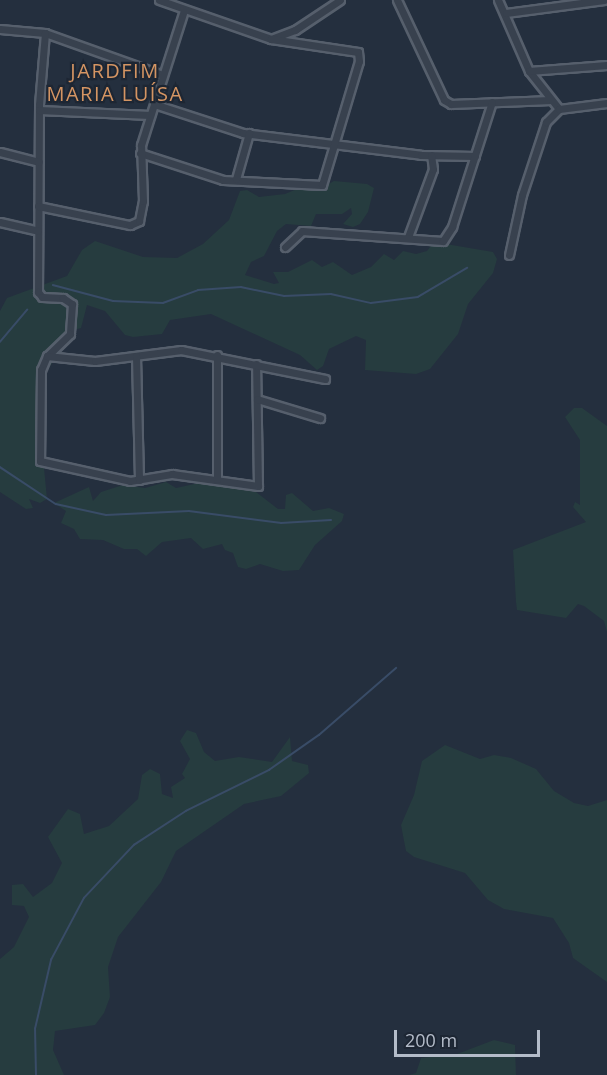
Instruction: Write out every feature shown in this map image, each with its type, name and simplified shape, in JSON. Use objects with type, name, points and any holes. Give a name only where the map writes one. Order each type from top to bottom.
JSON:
[{"type":"street","points":[[140,153],[223,180],[322,185],[359,61],[358,52],[271,39],[159,0]]},
{"type":"street","points":[[271,39],[295,30],[340,0]]},
{"type":"street","points":[[397,0],[444,100],[451,104],[551,100]]},
{"type":"street","points":[[498,0],[529,71],[559,109]]},
{"type":"street","points":[[506,14],[604,0]]},
{"type":"street","points":[[38,206],[135,224],[143,201],[140,153],[184,10]]},
{"type":"street","points":[[0,29],[45,33],[163,75]]},
{"type":"street","points":[[45,33],[39,110],[39,296],[63,298],[72,304],[70,334],[47,356],[39,381],[40,461],[47,466],[139,480],[172,474],[258,486],[256,363]]},
{"type":"street","points":[[529,71],[607,65]]},
{"type":"street","points":[[285,247],[302,231],[443,241],[448,238],[492,102]]},
{"type":"street","points":[[510,255],[522,195],[546,122],[559,109],[607,103]]},
{"type":"street","points":[[154,104],[249,133],[431,155],[475,156]]},
{"type":"street","points":[[39,110],[150,115]]},
{"type":"street","points":[[236,179],[249,133]]},
{"type":"street","points":[[0,152],[39,162]]},
{"type":"street","points":[[408,237],[433,169],[431,155]]},
{"type":"street","points":[[0,222],[38,231]]},
{"type":"street","points":[[47,356],[86,361],[181,350],[217,355],[325,379]]},
{"type":"street","points":[[217,355],[217,479]]},
{"type":"street","points":[[136,356],[139,480]]},
{"type":"street","points":[[257,399],[320,418]]},
{"type":"green space","points":[[334,181],[367,184],[374,188],[368,212],[360,224],[353,227],[343,224],[352,214],[351,208],[342,214],[316,214],[311,226],[286,224],[277,231],[264,256],[251,262],[245,275],[274,284],[279,283],[273,272],[288,272],[312,260],[322,267],[333,262],[352,275],[371,267],[384,254],[394,260],[403,251],[416,254],[427,251],[434,242],[493,252],[497,259],[493,273],[468,304],[458,334],[430,369],[416,374],[365,370],[366,340],[356,336],[329,349],[323,366],[317,370],[300,355],[211,314],[170,320],[162,334],[133,337],[125,335],[105,311],[87,305],[81,328],[66,332],[70,339],[45,373],[40,423],[35,429],[41,437],[47,499],[40,503],[29,499],[33,508],[26,509],[0,492],[0,311],[7,298],[67,276],[82,250],[95,241],[143,257],[177,258],[203,244],[229,220],[240,191],[247,190],[259,197],[285,194],[304,186],[318,190]]},
{"type":"green space","points":[[574,408],[582,408],[607,426],[607,632],[604,621],[578,604],[566,618],[517,610],[513,550],[586,522],[573,507],[575,502],[580,505],[580,440],[565,417]]},
{"type":"green space","points":[[213,480],[256,492],[278,509],[285,509],[286,495],[292,493],[313,511],[329,508],[344,514],[342,521],[315,545],[299,570],[283,571],[260,564],[246,569],[238,567],[233,553],[225,550],[222,544],[203,549],[191,538],[162,542],[146,556],[137,549],[124,549],[103,540],[80,539],[74,529],[61,523],[66,511],[54,503],[89,487],[93,501],[101,492],[123,485],[145,488],[166,482],[176,488]]},
{"type":"green space","points":[[187,730],[196,733],[204,752],[215,761],[239,757],[272,762],[290,737],[292,761],[308,765],[309,773],[281,796],[244,804],[176,851],[161,882],[118,937],[108,967],[110,997],[104,1013],[95,1025],[55,1031],[53,1050],[64,1075],[0,1075],[0,959],[14,947],[29,917],[24,906],[12,905],[12,885],[23,884],[33,897],[52,883],[62,863],[48,837],[68,809],[80,814],[84,834],[109,826],[138,799],[142,775],[150,769],[160,774],[162,794],[173,798],[171,787],[185,778],[182,774],[190,759],[180,741]]},
{"type":"green space","points":[[445,745],[480,759],[494,755],[511,758],[536,769],[554,791],[574,803],[588,806],[607,800],[607,982],[573,958],[569,943],[553,918],[504,909],[488,900],[465,873],[414,857],[406,851],[401,825],[414,795],[422,761]]},
{"type":"green space","points":[[494,1040],[515,1045],[516,1075],[409,1075],[416,1073],[421,1058],[457,1054]]},
{"type":"waterway","points":[[53,285],[113,301],[163,303],[198,290],[241,287],[284,296],[331,294],[371,303],[418,297],[467,268]]},
{"type":"waterway","points":[[0,342],[27,310]]},
{"type":"waterway","points":[[0,467],[56,504],[106,515],[189,511],[281,523],[331,520]]},
{"type":"waterway","points":[[36,1075],[35,1029],[51,960],[84,898],[134,845],[186,811],[269,770],[319,735],[396,668]]},
{"type":"district","name":"JARDFIM MARIA LUÍSA","points":[[115,82]]}]
